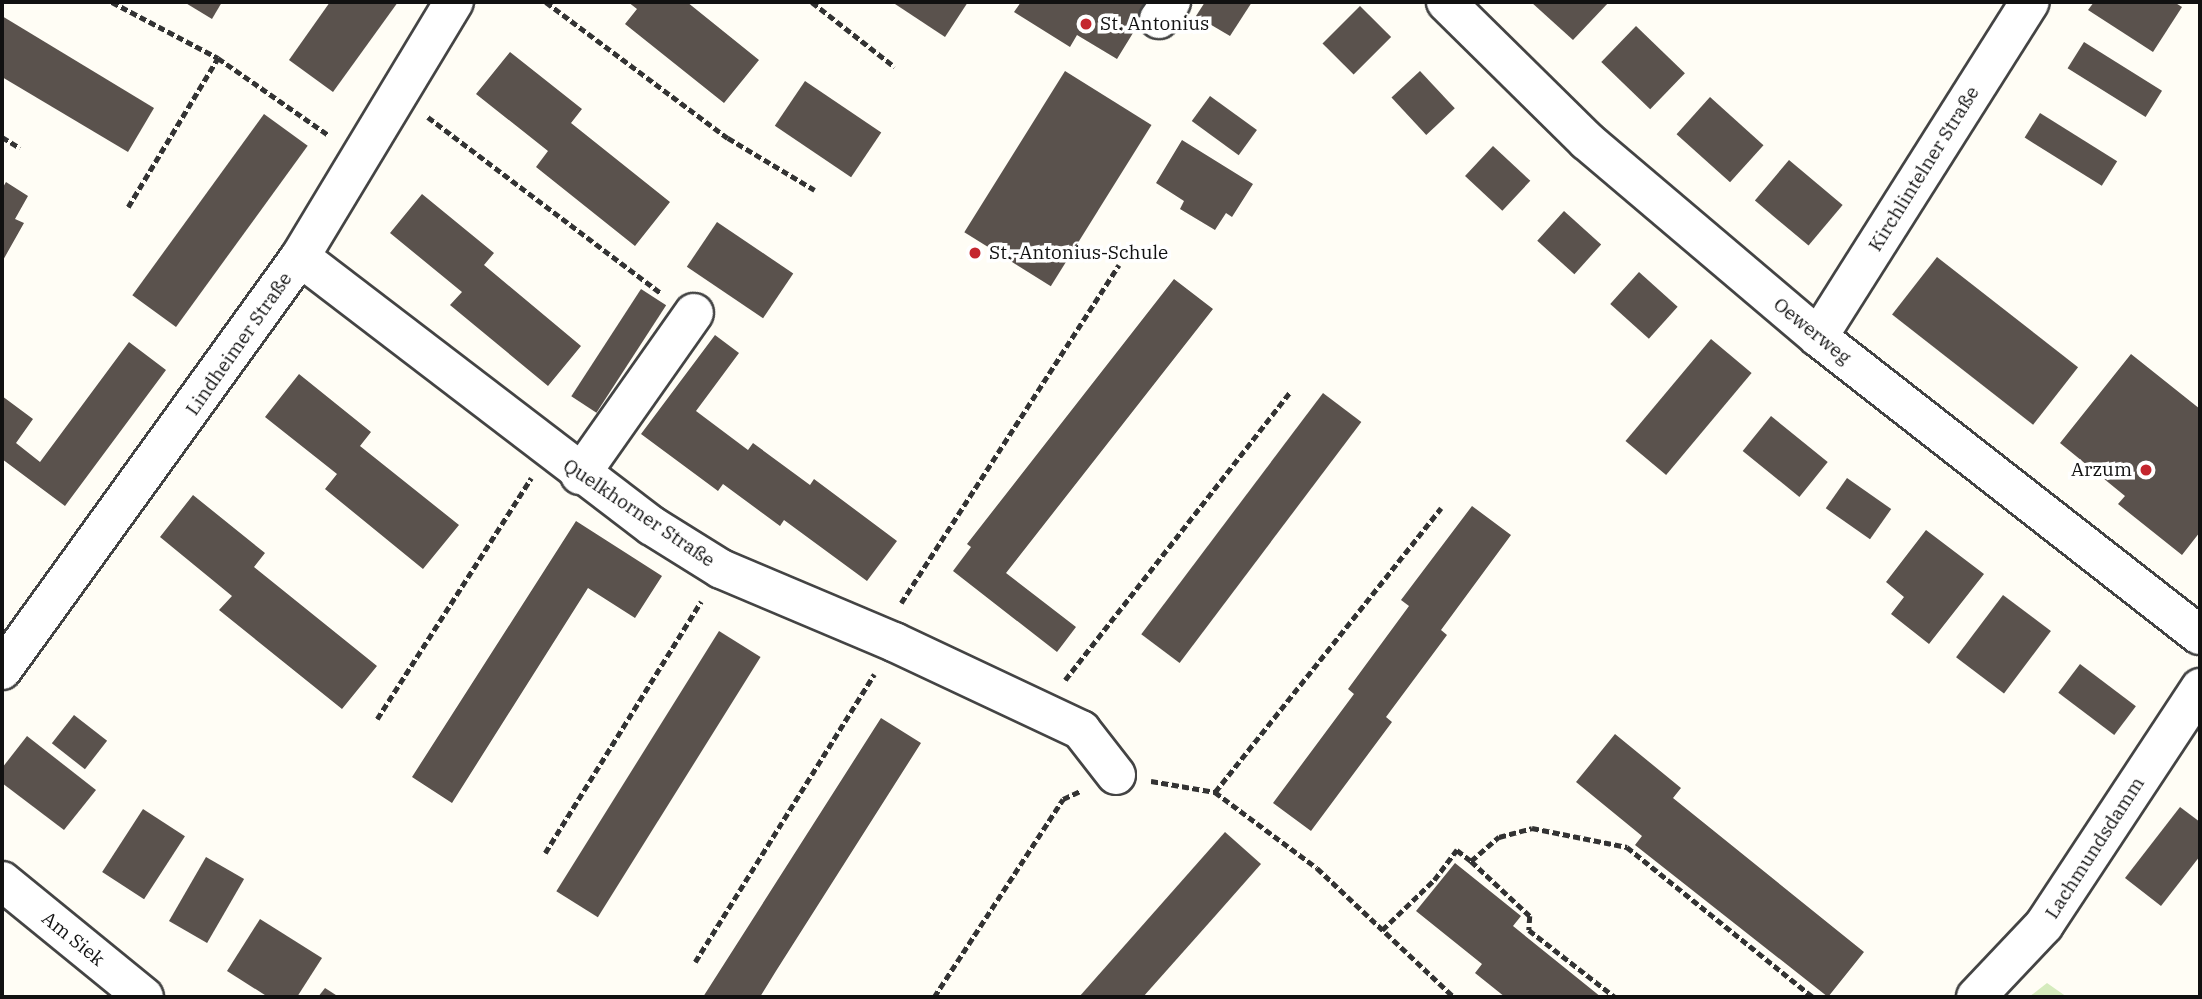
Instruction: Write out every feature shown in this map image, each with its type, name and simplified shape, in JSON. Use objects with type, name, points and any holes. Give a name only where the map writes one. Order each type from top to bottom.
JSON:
[{"type":"street","name":"Lindheimer Straße","points":[[2,670],[300,257],[454,2]]},
{"type":"street","name":"Oewerweg","points":[[1446,2],[1587,141],[1818,337],[2200,635]]},
{"type":"street","name":"Kirchlintelner Straße","points":[[1818,337],[2030,2]]},
{"type":"street","name":"Quelkhorner Straße","points":[[300,257],[566,464],[721,569],[886,639],[1081,730],[1116,775]]},
{"type":"street","points":[[566,464],[694,313]]},
{"type":"street","name":"Lachmundsdamm","points":[[1976,997],[2044,925],[2200,688]]},
{"type":"street","name":"Am Siek","points":[[2,881],[144,997]]},
{"type":"path","points":[[112,2],[218,58],[360,156]]},
{"type":"path","points":[[546,2],[728,138],[815,190]]},
{"type":"path","points":[[812,2],[895,67]]},
{"type":"path","points":[[128,207],[218,58]]},
{"type":"path","points":[[395,96],[423,113],[642,282],[694,313]]},
{"type":"path","points":[[2,137],[20,148]]},
{"type":"path","points":[[695,962],[886,639],[1119,265]]},
{"type":"path","points":[[1041,711],[1290,392]]},
{"type":"path","points":[[377,719],[528,481],[566,464]]},
{"type":"path","points":[[1215,792],[1441,508]]},
{"type":"path","points":[[545,853],[721,569]]},
{"type":"path","points":[[934,997],[1063,799],[1116,775],[1215,792],[1317,868],[1454,997]]},
{"type":"path","points":[[1471,861],[1500,837],[1532,828],[1627,847],[1813,997]]},
{"type":"path","points":[[1382,930],[1434,880],[1457,850],[1530,916],[1529,930],[1615,997]]},
{"type":"green space","points":[[2047,983],[2067,997],[2029,997]]},
{"type":"building","points":[[184,2],[222,2],[212,19]]},
{"type":"building","points":[[330,2],[398,2],[333,92],[289,60]]},
{"type":"building","points":[[628,2],[687,2],[759,60],[724,103],[625,24],[637,9]]},
{"type":"building","points":[[892,2],[968,2],[945,37]]},
{"type":"building","name":"St. Antonius","points":[[1021,2],[1152,2],[1117,59],[1077,35],[1070,47],[1014,12]]},
{"type":"building","points":[[1205,2],[1252,2],[1230,36],[1196,16]]},
{"type":"building","points":[[1531,2],[1609,2],[1573,40]]},
{"type":"building","points":[[2094,2],[2174,2],[2182,7],[2153,52],[2088,10]]},
{"type":"building","points":[[1360,6],[1391,37],[1354,75],[1323,43]]},
{"type":"building","points":[[2,16],[154,108],[128,152],[2,77]]},
{"type":"building","points":[[1636,26],[1685,73],[1650,109],[1601,62]]},
{"type":"building","points":[[2084,42],[2162,91],[2146,117],[2068,68]]},
{"type":"building","points":[[510,52],[582,109],[571,123],[670,202],[635,246],[536,167],[548,151],[476,94]]},
{"type":"building","points":[[1065,71],[1152,125],[1051,286],[964,232]]},
{"type":"building","points":[[1420,71],[1455,108],[1426,135],[1391,98]]},
{"type":"building","points":[[805,81],[881,132],[851,177],[775,126]]},
{"type":"building","points":[[1210,96],[1257,130],[1239,155],[1192,121]]},
{"type":"building","points":[[1710,97],[1764,145],[1730,182],[1677,134]]},
{"type":"building","points":[[2040,113],[2117,161],[2102,186],[2025,138]]},
{"type":"building","points":[[264,114],[308,146],[176,327],[132,295]]},
{"type":"building","points":[[1182,140],[1253,184],[1232,217],[1226,213],[1215,230],[1180,209],[1184,201],[1156,183]]},
{"type":"building","points":[[1493,146],[1530,181],[1502,211],[1465,176]]},
{"type":"building","points":[[1789,160],[1843,205],[1809,246],[1755,201]]},
{"type":"building","points":[[6,182],[28,196],[15,219],[24,223],[2,262],[2,189]]},
{"type":"building","points":[[422,194],[494,253],[484,265],[581,346],[548,386],[450,305],[462,292],[390,233]]},
{"type":"building","points":[[1564,211],[1601,244],[1574,274],[1537,241]]},
{"type":"building","points":[[717,222],[793,273],[763,318],[687,267]]},
{"type":"building","points":[[1937,257],[2078,367],[2033,425],[1892,315]]},
{"type":"building","points":[[1639,272],[1678,307],[1649,339],[1610,304]]},
{"type":"building","points":[[1174,279],[1213,309],[1006,573],[1076,627],[1057,652],[953,571],[971,547],[967,544]]},
{"type":"building","points":[[641,289],[666,305],[596,413],[571,396]]},
{"type":"building","points":[[715,335],[739,353],[696,411],[748,450],[753,443],[810,485],[814,479],[897,541],[867,581],[784,520],[780,526],[723,484],[718,491],[641,434]]},
{"type":"building","points":[[1711,339],[1752,373],[1666,475],[1626,441]]},
{"type":"building","points":[[129,342],[166,370],[65,506],[2,459],[2,396],[33,419],[16,443],[40,462]]},
{"type":"building","name":"Arzum","points":[[2131,354],[2200,409],[2200,532],[2182,555],[2118,504],[2125,496],[2060,443]]},
{"type":"building","points":[[299,374],[371,432],[360,446],[459,525],[423,569],[325,489],[337,474],[265,417]]},
{"type":"building","points":[[1323,393],[1361,422],[1180,663],[1141,634]]},
{"type":"building","points":[[1771,416],[1828,462],[1799,497],[1743,451]]},
{"type":"building","points":[[1847,478],[1891,509],[1870,539],[1826,508]]},
{"type":"building","points":[[193,495],[265,553],[254,567],[377,666],[342,709],[219,610],[232,596],[160,537]]},
{"type":"building","points":[[1472,506],[1511,535],[1441,630],[1447,635],[1386,717],[1392,722],[1311,831],[1273,803],[1354,694],[1348,689],[1409,606],[1401,600]]},
{"type":"building","points":[[576,521],[662,576],[635,618],[588,588],[452,803],[412,777]]},
{"type":"building","points":[[1926,530],[1984,574],[1929,644],[1891,614],[1904,597],[1886,582]]},
{"type":"building","points":[[2003,595],[2051,631],[2004,693],[1956,657]]},
{"type":"building","points":[[719,631],[761,657],[598,917],[556,891]]},
{"type":"building","points":[[2080,664],[2136,706],[2114,735],[2058,693]]},
{"type":"building","points":[[74,715],[107,741],[85,769],[52,743]]},
{"type":"building","points":[[881,718],[921,743],[760,997],[703,997]]},
{"type":"building","points":[[1615,734],[1681,788],[1673,798],[1864,952],[1828,997],[1635,845],[1642,836],[1576,782]]},
{"type":"building","points":[[27,736],[96,790],[64,830],[2,783],[2,768]]},
{"type":"building","points":[[2180,807],[2200,822],[2200,856],[2161,906],[2125,878]]},
{"type":"building","points":[[143,809],[185,836],[144,899],[102,872]]},
{"type":"building","points":[[1225,832],[1261,864],[1216,915],[1143,997],[1079,997]]},
{"type":"building","points":[[206,857],[244,879],[207,943],[169,921]]},
{"type":"building","points":[[1455,863],[1521,916],[1513,926],[1601,997],[1505,997],[1475,973],[1482,964],[1416,911]]},
{"type":"building","points":[[260,919],[322,958],[297,997],[268,997],[227,971]]},
{"type":"building","points":[[325,988],[339,997],[318,997]]},
{"type":"place","name":"St. Antonius","points":[[1086,24]]},
{"type":"place","name":"St.-Antonius-Schule","points":[[975,253]]},
{"type":"place","name":"Arzum","points":[[2146,470]]}]
